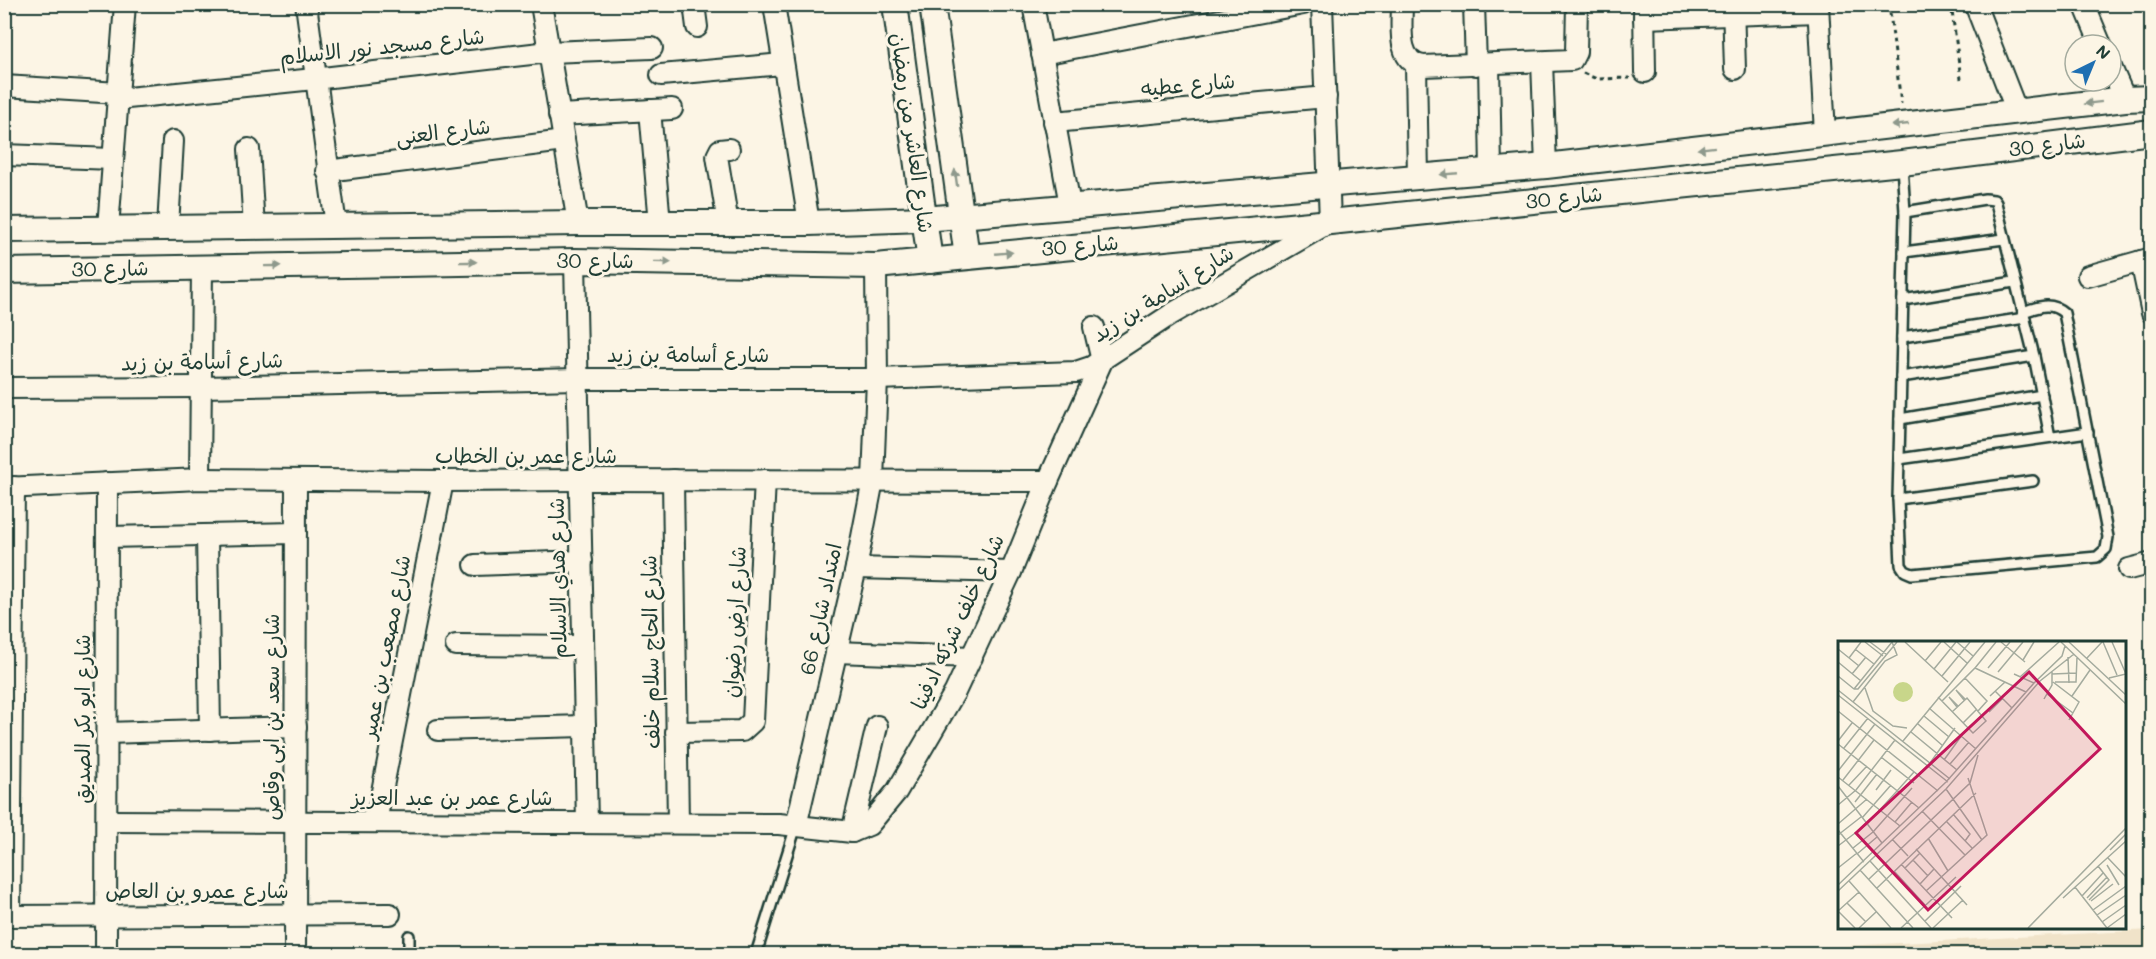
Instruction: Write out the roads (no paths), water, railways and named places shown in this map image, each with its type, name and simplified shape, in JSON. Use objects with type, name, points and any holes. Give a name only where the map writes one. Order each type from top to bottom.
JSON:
[{"type":"street","points":[[108,228],[125,4]]},
{"type":"street","points":[[306,4],[314,79],[336,226]]},
{"type":"street","points":[[541,4],[578,223]]},
{"type":"street","points":[[694,4],[697,27]]},
{"type":"street","points":[[774,4],[809,223]]},
{"type":"street","name":"شارع العاشر من رمضان","points":[[895,4],[930,261]]},
{"type":"street","name":"شارع العاشر من رمضان","points":[[932,4],[967,257]]},
{"type":"street","points":[[1033,4],[1070,205]]},
{"type":"street","points":[[1042,54],[1303,4]]},
{"type":"street","points":[[1322,4],[1330,222]]},
{"type":"street","points":[[1402,4],[1405,54],[1409,60],[1419,65],[1567,62],[1572,60],[1576,52],[1577,4]]},
{"type":"street","points":[[1474,4],[1482,64],[1491,171]]},
{"type":"street","points":[[1975,4],[2017,112]]},
{"type":"street","points":[[2084,4],[2096,33]]},
{"type":"street","points":[[1645,72],[1644,11],[1818,8],[1825,134]]},
{"type":"street","points":[[1735,69],[1742,10]]},
{"type":"street","name":"شارع مسجد نور الاسلام","points":[[4,86],[119,96],[314,79],[549,52],[652,48]]},
{"type":"street","points":[[1542,62],[1546,166]]},
{"type":"street","points":[[661,75],[782,64]]},
{"type":"street","points":[[1418,177],[1419,65]]},
{"type":"street","points":[[2122,93],[2125,99]]},
{"type":"street","name":"شارع عطيه","points":[[1054,122],[1326,97]]},
{"type":"street","name":"شارع 30","points":[[4,230],[578,223],[728,224],[924,219],[1546,166],[2125,99],[2151,98]]},
{"type":"street","points":[[559,115],[672,109]]},
{"type":"street","points":[[650,110],[660,223]]},
{"type":"street","name":"شارع 30","points":[[4,271],[575,261],[876,266],[1902,163],[2151,132]]},
{"type":"street","points":[[168,227],[172,141]]},
{"type":"street","name":"شارع العنى","points":[[327,171],[564,141]]},
{"type":"street","points":[[249,149],[254,227]]},
{"type":"street","points":[[728,224],[717,156],[720,150],[729,149]]},
{"type":"street","points":[[4,154],[113,159]]},
{"type":"street","name":"شارع أسامة بن زيد","points":[[4,388],[578,380],[877,379],[1076,372],[1102,361],[1170,315],[1330,222]]},
{"type":"street","points":[[226,227],[226,267]]},
{"type":"street","points":[[2088,276],[2146,260],[2151,314]]},
{"type":"street","name":"شارع هدي الاسلام","points":[[575,261],[587,822]]},
{"type":"street","name":"امتداد شارع 66","points":[[796,826],[856,568],[873,480],[877,379],[876,266]]},
{"type":"street","points":[[200,479],[202,267]]},
{"type":"street","points":[[1094,327],[1102,361]]},
{"type":"street","name":"شارع خلف شركه ادفينا","points":[[852,832],[857,832],[869,825],[897,791],[950,702],[1011,572],[1048,481],[1102,361]]},
{"type":"street","name":"شارع عمر بن الخطاب","points":[[9,488],[200,479],[1048,481]]},
{"type":"street","name":"شارع سعد بن ابى وقاص","points":[[296,480],[296,954]]},
{"type":"street","name":"شارع الحاج سلام خلف","points":[[673,480],[678,823]]},
{"type":"street","name":"شارع ارض رضوان","points":[[676,732],[742,731],[753,721],[765,480]]},
{"type":"street","name":"شارع مصعب بن عمير","points":[[376,822],[443,481]]},
{"type":"street","name":"شارع ابو بكر الصديق","points":[[106,954],[107,483]]},
{"type":"street","points":[[7,916],[9,488]]},
{"type":"street","points":[[107,537],[296,534]]},
{"type":"street","points":[[207,535],[210,730]]},
{"type":"street","points":[[475,565],[582,561]]},
{"type":"street","points":[[2128,569],[2151,563]]},
{"type":"street","points":[[856,568],[1011,572]]},
{"type":"street","points":[[456,645],[584,646]]},
{"type":"street","points":[[836,652],[972,657]]},
{"type":"street","points":[[438,730],[585,726]]},
{"type":"street","points":[[796,826],[852,832],[877,726]]},
{"type":"street","points":[[107,733],[296,728]]},
{"type":"street","name":"شارع عمر بن عبد العزيز","points":[[107,821],[587,822],[796,826]]},
{"type":"street","name":"شارع عمرو بن العاص","points":[[7,916],[390,914]]},
{"type":"lane","points":[[1902,163],[1905,212],[1898,499],[1901,565],[1911,574],[2097,557],[2106,549],[2108,537],[2064,313],[2052,306],[2043,305],[2024,315],[1902,337]]},
{"type":"lane","points":[[1905,212],[1994,200],[1998,207],[2014,282],[2034,356],[2050,437]]},
{"type":"lane","points":[[1904,252],[2004,239]]},
{"type":"lane","points":[[1903,300],[2014,282]]},
{"type":"lane","points":[[1901,377],[2034,356]]},
{"type":"lane","points":[[1900,418],[2042,395]]},
{"type":"lane","points":[[1899,459],[2088,432]]},
{"type":"lane","points":[[1898,499],[2033,481]]},
{"type":"lane","name":"امتداد شارع 66","points":[[756,954],[796,826]]},
{"type":"lane","points":[[409,936],[409,954]]}]
